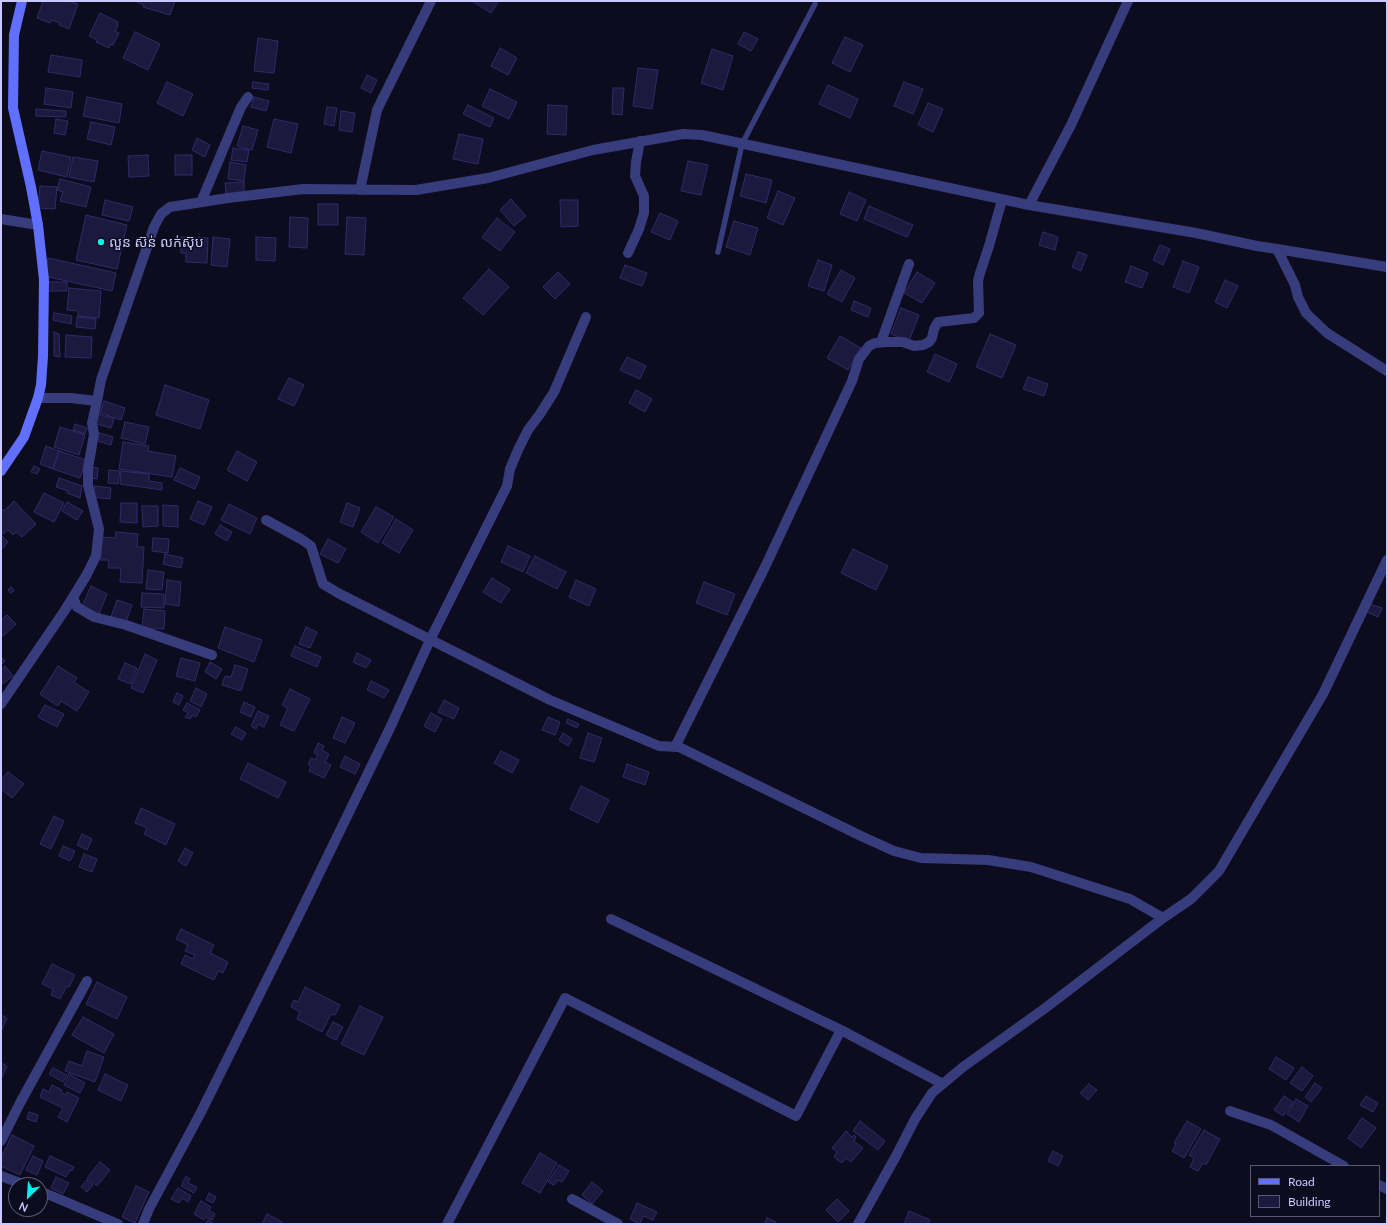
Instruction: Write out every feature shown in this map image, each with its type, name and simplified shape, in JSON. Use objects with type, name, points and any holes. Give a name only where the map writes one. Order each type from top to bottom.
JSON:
[{"type":"street","points":[[1,471],[24,437],[38,398],[41,385],[43,356],[44,280],[38,225],[13,108],[14,35],[22,1]]},
{"type":"street","points":[[360,190],[377,110],[431,1]]},
{"type":"street","points":[[1029,206],[1072,125],[1128,1]]},
{"type":"street","points":[[201,202],[241,107],[248,98]]},
{"type":"street","points":[[1,704],[73,597],[96,556],[99,530],[88,485],[88,474],[94,434],[92,423],[96,401],[101,380],[154,227],[161,214],[170,207],[304,189],[416,190],[488,178],[593,150],[683,134],[702,135],[1029,206],[1196,233],[1257,246],[1387,267]]},
{"type":"street","points":[[628,253],[639,229],[644,213],[644,196],[635,176],[640,141]]},
{"type":"street","points":[[675,746],[765,567],[852,381],[859,359],[869,346],[875,343],[903,342],[914,346],[923,345],[929,342],[932,338],[934,329],[938,322],[974,318],[979,313],[978,304],[980,273],[1002,200]]},
{"type":"street","points":[[1,219],[38,225]]},
{"type":"street","points":[[1277,249],[1295,285],[1298,297],[1306,313],[1327,333],[1387,371]]},
{"type":"street","points":[[880,342],[909,264]]},
{"type":"street","points":[[143,1224],[149,1209],[200,1114],[299,916],[390,728],[430,640],[506,486],[510,469],[518,450],[528,430],[554,392],[586,317]]},
{"type":"street","points":[[38,398],[70,398],[96,401]]},
{"type":"street","points":[[266,520],[311,546],[323,584],[338,594],[404,625],[430,640],[550,700],[659,746],[679,747],[860,836],[894,851],[921,858],[988,860],[1031,867],[1130,899],[1163,918]]},
{"type":"street","points":[[858,1224],[915,1119],[932,1093],[963,1067],[1044,1009],[1163,918],[1191,899],[1219,871],[1323,694],[1387,560]]},
{"type":"street","points":[[73,597],[77,607],[94,617],[126,625],[212,655]]},
{"type":"street","points":[[611,919],[841,1030],[943,1084]]},
{"type":"street","points":[[1,1141],[20,1103],[87,981]]},
{"type":"street","points":[[446,1224],[565,998],[796,1116],[841,1030]]},
{"type":"street","points":[[1230,1111],[1271,1125],[1342,1165]]},
{"type":"street","points":[[48,1194],[118,1224]]},
{"type":"street","points":[[572,1199],[618,1224]]},
{"type":"lane","points":[[718,252],[742,144],[815,4]]},
{"type":"building","points":[[43,1],[68,1],[78,4],[69,29],[59,25],[60,23],[51,20],[50,23],[37,18]]},
{"type":"building","points":[[137,1],[175,1],[170,15],[143,7],[144,5]]},
{"type":"building","points":[[472,1],[499,1],[491,13]]},
{"type":"building","points":[[100,13],[118,22],[115,31],[119,33],[113,45],[111,44],[109,48],[96,42],[97,40],[89,36]]},
{"type":"building","points":[[135,32],[160,44],[148,70],[123,58]]},
{"type":"building","points":[[744,32],[758,39],[751,51],[738,44]]},
{"type":"building","points":[[845,37],[863,45],[850,72],[832,63]]},
{"type":"building","points":[[258,38],[278,41],[274,73],[254,71]]},
{"type":"building","points":[[500,48],[517,58],[508,75],[491,66]]},
{"type":"building","points":[[712,49],[733,56],[723,90],[701,83]]},
{"type":"building","points":[[51,55],[82,60],[80,77],[48,72]]},
{"type":"building","points":[[638,68],[658,70],[652,109],[633,106]]},
{"type":"building","points":[[367,75],[377,80],[371,93],[361,88]]},
{"type":"building","points":[[167,82],[193,94],[183,116],[157,103]]},
{"type":"building","points":[[253,82],[269,84],[268,90],[252,88]]},
{"type":"building","points":[[904,82],[923,89],[913,114],[894,106]]},
{"type":"building","points":[[828,85],[858,99],[850,118],[819,104]]},
{"type":"building","points":[[46,88],[73,92],[71,108],[44,104]]},
{"type":"building","points":[[613,88],[624,88],[622,115],[612,114]]},
{"type":"building","points":[[490,89],[517,102],[509,119],[482,106]]},
{"type":"building","points":[[87,97],[122,104],[119,123],[83,116]]},
{"type":"building","points":[[254,97],[269,101],[266,111],[251,107]]},
{"type":"building","points":[[928,103],[943,109],[933,132],[918,125]]},
{"type":"building","points":[[468,105],[494,118],[490,127],[463,114]]},
{"type":"building","points":[[548,105],[567,106],[566,135],[547,134]]},
{"type":"building","points":[[327,107],[337,108],[334,126],[324,124]]},
{"type":"building","points":[[36,109],[66,111],[66,117],[36,116]]},
{"type":"building","points":[[341,111],[355,113],[352,132],[339,130]]},
{"type":"building","points":[[56,119],[68,121],[65,135],[54,133]]},
{"type":"building","points":[[274,119],[298,124],[291,153],[267,147]]},
{"type":"building","points":[[91,122],[115,127],[111,145],[87,139]]},
{"type":"building","points":[[243,126],[258,130],[252,150],[237,146]]},
{"type":"building","points":[[459,134],[483,139],[478,164],[453,159]]},
{"type":"building","points":[[197,138],[210,145],[205,157],[192,150]]},
{"type":"building","points":[[233,148],[249,150],[247,162],[231,160]]},
{"type":"building","points":[[42,151],[71,157],[67,177],[38,170]]},
{"type":"building","points":[[148,155],[149,176],[129,177],[128,156]]},
{"type":"building","points":[[175,155],[192,155],[192,175],[175,175]]},
{"type":"building","points":[[73,157],[98,161],[94,182],[69,177]]},
{"type":"building","points":[[688,161],[708,165],[701,195],[681,191]]},
{"type":"building","points":[[230,162],[246,165],[244,181],[228,179]]},
{"type":"building","points":[[746,174],[772,180],[766,203],[740,196]]},
{"type":"building","points":[[60,179],[91,187],[86,207],[60,201],[63,192],[57,190]]},
{"type":"building","points":[[244,182],[244,194],[226,195],[225,183]]},
{"type":"building","points":[[40,186],[57,187],[55,209],[38,208]]},
{"type":"building","points":[[778,191],[795,198],[783,225],[767,218]]},
{"type":"building","points":[[849,192],[866,200],[857,221],[840,214]]},
{"type":"building","points":[[511,199],[526,216],[514,226],[500,210]]},
{"type":"building","points":[[105,200],[133,207],[129,221],[102,215]]},
{"type":"building","points":[[560,200],[578,200],[578,226],[561,227]]},
{"type":"building","points":[[318,204],[338,204],[338,225],[318,225]]},
{"type":"building","points":[[869,206],[913,225],[907,237],[864,219]]},
{"type":"building","points":[[660,213],[678,221],[670,240],[651,232]]},
{"type":"building","name":"លួន ស៊ន់ លក់ស៊ុប","points":[[86,215],[127,225],[117,269],[76,260]]},
{"type":"building","points":[[290,217],[308,218],[307,248],[289,247]]},
{"type":"building","points":[[347,217],[366,218],[364,255],[345,254]]},
{"type":"building","points":[[497,218],[515,232],[500,251],[482,237]]},
{"type":"building","points":[[734,221],[758,228],[750,255],[726,247]]},
{"type":"building","points":[[1043,232],[1058,237],[1055,250],[1039,245]]},
{"type":"building","points":[[181,237],[208,238],[207,263],[186,262],[186,253],[181,253]]},
{"type":"building","points":[[213,237],[230,239],[227,267],[211,265]]},
{"type":"building","points":[[256,237],[276,238],[275,261],[256,260]]},
{"type":"building","points":[[1160,245],[1170,249],[1163,265],[1153,260]]},
{"type":"building","points":[[1078,252],[1087,255],[1081,271],[1072,267]]},
{"type":"building","points":[[48,258],[116,273],[112,291],[44,276]]},
{"type":"building","points":[[818,260],[832,265],[824,291],[808,286]]},
{"type":"building","points":[[1183,261],[1199,267],[1189,293],[1173,287]]},
{"type":"building","points":[[625,265],[647,273],[642,286],[620,278]]},
{"type":"building","points":[[1131,266],[1148,273],[1142,288],[1125,282]]},
{"type":"building","points":[[489,269],[509,287],[483,315],[463,298]]},
{"type":"building","points":[[841,270],[855,278],[842,302],[827,294]]},
{"type":"building","points":[[558,272],[570,284],[555,299],[543,287]]},
{"type":"building","points":[[917,272],[935,283],[922,303],[904,293]]},
{"type":"building","points":[[1225,280],[1238,286],[1227,308],[1215,302]]},
{"type":"building","points":[[47,282],[67,282],[67,291],[47,291]]},
{"type":"building","points":[[69,288],[101,291],[99,318],[78,316],[78,311],[67,310]]},
{"type":"building","points":[[854,301],[871,308],[868,317],[851,310]]},
{"type":"building","points":[[901,308],[919,315],[909,341],[891,334]]},
{"type":"building","points":[[54,313],[72,316],[71,324],[53,320]]},
{"type":"building","points":[[77,317],[96,319],[95,329],[76,327]]},
{"type":"building","points":[[54,332],[59,334],[60,357],[54,356]]},
{"type":"building","points":[[990,334],[1016,345],[1002,378],[976,367]]},
{"type":"building","points":[[66,335],[92,337],[91,358],[65,357]]},
{"type":"building","points":[[840,336],[861,348],[848,370],[827,358]]},
{"type":"building","points":[[935,354],[957,364],[949,382],[927,372]]},
{"type":"building","points":[[627,357],[646,366],[640,379],[620,370]]},
{"type":"building","points":[[1028,377],[1048,384],[1044,396],[1023,389]]},
{"type":"building","points":[[289,378],[304,385],[294,406],[278,399]]},
{"type":"building","points":[[165,385],[209,400],[200,429],[156,415]]},
{"type":"building","points":[[636,390],[652,399],[645,412],[629,403]]},
{"type":"building","points":[[104,401],[125,408],[121,420],[100,413]]},
{"type":"building","points":[[97,414],[114,419],[111,428],[94,423]]},
{"type":"building","points":[[125,422],[149,427],[145,444],[121,438]]},
{"type":"building","points":[[75,424],[87,428],[85,434],[73,430]]},
{"type":"building","points":[[60,427],[85,435],[79,455],[54,447]]},
{"type":"building","points":[[97,432],[113,437],[111,445],[94,440]]},
{"type":"building","points":[[123,442],[149,446],[148,451],[176,456],[172,477],[119,469]]},
{"type":"building","points":[[46,446],[59,451],[53,469],[40,464]]},
{"type":"building","points":[[59,451],[86,460],[80,478],[53,469]]},
{"type":"building","points":[[237,451],[257,462],[247,481],[227,470]]},
{"type":"building","points":[[34,466],[40,469],[37,474],[31,472]]},
{"type":"building","points":[[92,467],[98,468],[97,479],[91,478]]},
{"type":"building","points":[[180,468],[200,477],[195,489],[174,480]]},
{"type":"building","points":[[109,470],[120,471],[118,484],[108,483]]},
{"type":"building","points":[[121,471],[149,474],[149,481],[162,483],[162,490],[120,484]]},
{"type":"building","points":[[59,478],[82,486],[80,498],[67,493],[68,491],[56,487]]},
{"type":"building","points":[[95,486],[111,488],[110,499],[94,497]]},
{"type":"building","points":[[44,493],[64,503],[54,522],[34,512]]},
{"type":"building","points":[[14,501],[36,524],[22,537],[16,532],[13,535],[8,530],[1,535],[1,508],[4,511]]},
{"type":"building","points":[[198,501],[212,507],[204,525],[190,519]]},
{"type":"building","points":[[67,502],[83,511],[77,520],[62,511]]},
{"type":"building","points":[[121,503],[137,503],[137,523],[120,522]]},
{"type":"building","points":[[347,503],[360,508],[353,527],[340,522]]},
{"type":"building","points":[[229,504],[257,518],[250,534],[221,520]]},
{"type":"building","points":[[163,505],[178,506],[178,527],[163,526]]},
{"type":"building","points":[[142,506],[158,506],[158,526],[143,527]]},
{"type":"building","points":[[376,507],[394,517],[378,543],[361,532]]},
{"type":"building","points":[[396,519],[413,530],[399,553],[382,543]]},
{"type":"building","points":[[220,525],[232,532],[227,541],[215,534]]},
{"type":"building","points":[[116,532],[138,534],[137,547],[144,547],[142,583],[120,582],[121,568],[108,568],[109,560],[100,560],[101,537],[115,538]]},
{"type":"building","points":[[1,535],[8,542],[1,550]]},
{"type":"building","points":[[153,538],[169,539],[168,553],[152,551]]},
{"type":"building","points":[[328,539],[346,549],[338,563],[320,554]]},
{"type":"building","points":[[508,546],[530,556],[523,572],[501,562]]},
{"type":"building","points":[[853,549],[888,566],[876,590],[841,573]]},
{"type":"building","points":[[165,554],[183,558],[181,568],[163,564]]},
{"type":"building","points":[[535,556],[566,572],[557,589],[526,573]]},
{"type":"building","points":[[148,570],[164,572],[162,590],[146,589]]},
{"type":"building","points":[[492,578],[510,589],[501,603],[483,592]]},
{"type":"building","points":[[167,580],[181,582],[179,606],[165,604]]},
{"type":"building","points":[[576,580],[596,589],[589,606],[569,597]]},
{"type":"building","points":[[704,582],[735,594],[727,615],[696,603]]},
{"type":"building","points":[[91,586],[107,594],[99,614],[82,606]]},
{"type":"building","points":[[11,587],[14,591],[10,593],[8,590]]},
{"type":"building","points":[[142,593],[164,594],[164,608],[141,607]]},
{"type":"building","points":[[117,600],[132,605],[126,622],[111,617]]},
{"type":"building","points":[[1370,604],[1382,608],[1378,617],[1367,612]]},
{"type":"building","points":[[144,609],[165,611],[164,629],[142,628]]},
{"type":"building","points":[[7,615],[16,624],[3,636],[1,634],[1,620]]},
{"type":"building","points":[[225,627],[262,640],[254,662],[218,648]]},
{"type":"building","points":[[306,627],[317,632],[310,648],[299,644]]},
{"type":"building","points":[[295,646],[321,657],[317,667],[291,656]]},
{"type":"building","points":[[357,653],[371,660],[366,668],[353,662]]},
{"type":"building","points":[[145,654],[157,660],[143,693],[131,688]]},
{"type":"building","points":[[1,657],[5,661],[1,665]]},
{"type":"building","points":[[181,658],[200,663],[195,681],[176,676]]},
{"type":"building","points":[[210,662],[222,669],[216,679],[205,672]]},
{"type":"building","points":[[125,663],[137,668],[131,684],[118,679]]},
{"type":"building","points":[[235,665],[248,669],[241,691],[222,685],[225,676],[231,677]]},
{"type":"building","points":[[5,666],[13,676],[2,684],[1,670]]},
{"type":"building","points":[[58,666],[77,678],[74,682],[89,692],[77,711],[61,701],[58,706],[40,694]]},
{"type":"building","points":[[371,681],[389,690],[384,698],[367,690]]},
{"type":"building","points":[[196,688],[207,694],[201,707],[190,701]]},
{"type":"building","points":[[290,689],[310,699],[294,731],[280,725],[288,708],[282,705]]},
{"type":"building","points":[[177,693],[183,696],[179,705],[173,702]]},
{"type":"building","points":[[444,700],[459,708],[454,719],[438,712]]},
{"type":"building","points":[[244,702],[255,707],[251,717],[240,712]]},
{"type":"building","points":[[187,703],[200,710],[196,717],[192,715],[190,719],[185,717],[188,713],[183,710]]},
{"type":"building","points":[[45,705],[64,714],[57,727],[38,717]]},
{"type":"building","points":[[258,711],[269,716],[264,727],[258,724],[256,729],[251,726]]},
{"type":"building","points":[[431,713],[442,719],[435,732],[424,726]]},
{"type":"building","points":[[342,717],[355,723],[345,743],[333,738]]},
{"type":"building","points":[[548,717],[560,722],[555,735],[542,730]]},
{"type":"building","points":[[568,719],[579,724],[577,728],[566,723]]},
{"type":"building","points":[[236,727],[246,733],[242,740],[231,734]]},
{"type":"building","points":[[563,733],[572,739],[568,746],[559,740]]},
{"type":"building","points":[[588,733],[602,738],[594,762],[580,758]]},
{"type":"building","points":[[318,743],[324,746],[322,750],[329,754],[325,762],[331,765],[324,778],[309,771],[311,766],[308,764],[311,758],[315,760],[318,755],[314,753]]},
{"type":"building","points":[[501,751],[519,760],[512,773],[494,763]]},
{"type":"building","points":[[345,756],[360,764],[355,774],[340,767]]},
{"type":"building","points":[[248,763],[286,782],[278,798],[240,779]]},
{"type":"building","points":[[627,764],[649,772],[645,785],[623,777]]},
{"type":"building","points":[[8,772],[24,784],[12,798],[1,789],[1,780]]},
{"type":"building","points":[[581,786],[609,800],[598,823],[570,809]]},
{"type":"building","points":[[141,808],[175,824],[166,845],[144,834],[147,828],[135,823]]},
{"type":"building","points":[[54,816],[64,821],[51,849],[40,844]]},
{"type":"building","points":[[82,834],[92,839],[87,850],[77,845]]},
{"type":"building","points":[[63,846],[75,851],[70,861],[59,856]]},
{"type":"building","points":[[185,848],[193,853],[186,866],[178,861]]},
{"type":"building","points":[[84,854],[97,859],[92,872],[79,867]]},
{"type":"building","points":[[181,929],[214,945],[210,953],[228,962],[223,973],[218,971],[214,980],[181,964],[185,955],[193,959],[195,955],[185,951],[188,945],[176,939]]},
{"type":"building","points":[[52,964],[75,975],[69,987],[67,986],[60,999],[51,995],[53,989],[42,984]]},
{"type":"building","points":[[97,982],[127,997],[117,1019],[86,1004]]},
{"type":"building","points":[[305,987],[340,1005],[335,1015],[331,1014],[322,1032],[297,1019],[300,1012],[291,1007],[294,1000],[298,1002]]},
{"type":"building","points":[[360,1006],[383,1017],[364,1055],[341,1044]]},
{"type":"building","points":[[1,1015],[7,1018],[1,1031]]},
{"type":"building","points":[[83,1017],[114,1034],[104,1053],[72,1035]]},
{"type":"building","points":[[333,1022],[343,1027],[336,1040],[326,1035]]},
{"type":"building","points":[[87,1051],[104,1057],[95,1082],[65,1071],[69,1061],[82,1066]]},
{"type":"building","points":[[1276,1057],[1294,1068],[1286,1080],[1269,1069]]},
{"type":"building","points":[[1,1063],[7,1066],[2,1077],[1,1077]]},
{"type":"building","points":[[1302,1067],[1313,1076],[1302,1091],[1290,1083]]},
{"type":"building","points":[[53,1068],[67,1075],[63,1082],[49,1074]]},
{"type":"building","points":[[69,1074],[85,1083],[80,1093],[64,1085]]},
{"type":"building","points":[[105,1074],[128,1085],[121,1101],[98,1090]]},
{"type":"building","points":[[1315,1083],[1322,1088],[1311,1102],[1305,1097]]},
{"type":"building","points":[[1089,1084],[1097,1090],[1088,1100],[1080,1093]]},
{"type":"building","points":[[52,1085],[62,1090],[61,1092],[66,1095],[67,1092],[79,1098],[67,1122],[58,1117],[63,1108],[40,1097],[43,1089],[49,1092]]},
{"type":"building","points":[[1284,1096],[1293,1102],[1283,1116],[1274,1110]]},
{"type":"building","points":[[1366,1096],[1378,1103],[1373,1112],[1360,1105]]},
{"type":"building","points":[[1296,1099],[1308,1106],[1299,1122],[1287,1114]]},
{"type":"building","points":[[29,1112],[38,1115],[36,1122],[27,1119]]},
{"type":"building","points":[[1362,1118],[1376,1128],[1361,1148],[1348,1138]]},
{"type":"building","points":[[860,1121],[885,1141],[878,1150],[853,1131]]},
{"type":"building","points":[[1187,1121],[1201,1129],[1184,1158],[1172,1151],[1176,1144],[1174,1143]]},
{"type":"building","points":[[1204,1130],[1220,1139],[1206,1165],[1203,1163],[1198,1171],[1190,1167],[1194,1158],[1189,1155]]},
{"type":"building","points":[[846,1131],[852,1137],[854,1135],[856,1137],[854,1141],[863,1148],[851,1162],[846,1158],[842,1163],[834,1157],[837,1152],[832,1148]]},
{"type":"building","points":[[12,1135],[34,1146],[20,1175],[1,1166],[1,1158]]},
{"type":"building","points":[[1053,1151],[1063,1156],[1058,1166],[1048,1161]]},
{"type":"building","points":[[540,1153],[557,1163],[540,1193],[522,1183]]},
{"type":"building","points":[[33,1156],[43,1161],[37,1175],[26,1170]]},
{"type":"building","points":[[50,1156],[74,1167],[72,1171],[70,1170],[66,1177],[45,1167]]},
{"type":"building","points":[[100,1162],[110,1170],[97,1186],[87,1178]]},
{"type":"building","points":[[559,1165],[569,1171],[562,1182],[558,1180],[554,1185],[548,1182]]},
{"type":"building","points":[[186,1176],[190,1179],[188,1183],[197,1187],[194,1193],[181,1186]]},
{"type":"building","points":[[56,1177],[69,1183],[63,1194],[51,1188]]},
{"type":"building","points":[[87,1180],[93,1185],[87,1192],[81,1187]]},
{"type":"building","points":[[592,1182],[603,1191],[592,1204],[582,1195]]},
{"type":"building","points":[[136,1186],[149,1192],[135,1223],[122,1217]]},
{"type":"building","points":[[178,1188],[191,1196],[188,1202],[182,1198],[179,1203],[171,1199]]},
{"type":"building","points":[[209,1193],[216,1197],[213,1203],[206,1200]]},
{"type":"building","points":[[837,1199],[849,1211],[838,1222],[826,1210]]},
{"type":"building","points":[[201,1201],[211,1207],[209,1210],[215,1214],[212,1220],[206,1217],[204,1220],[194,1214]]},
{"type":"building","points":[[637,1203],[657,1212],[653,1220],[643,1216],[640,1224],[630,1219]]},
{"type":"building","points":[[909,1211],[930,1220],[928,1224],[904,1224]]},
{"type":"building","points":[[267,1214],[282,1222],[281,1224],[262,1224]]},
{"type":"building","points":[[767,1218],[776,1222],[775,1224],[765,1223]]},
{"type":"building","points":[[208,1220],[214,1224],[205,1224]]},
{"type":"place","name":"លួន ស៊ន់ លក់ស៊ុប","points":[[101,242]]}]
